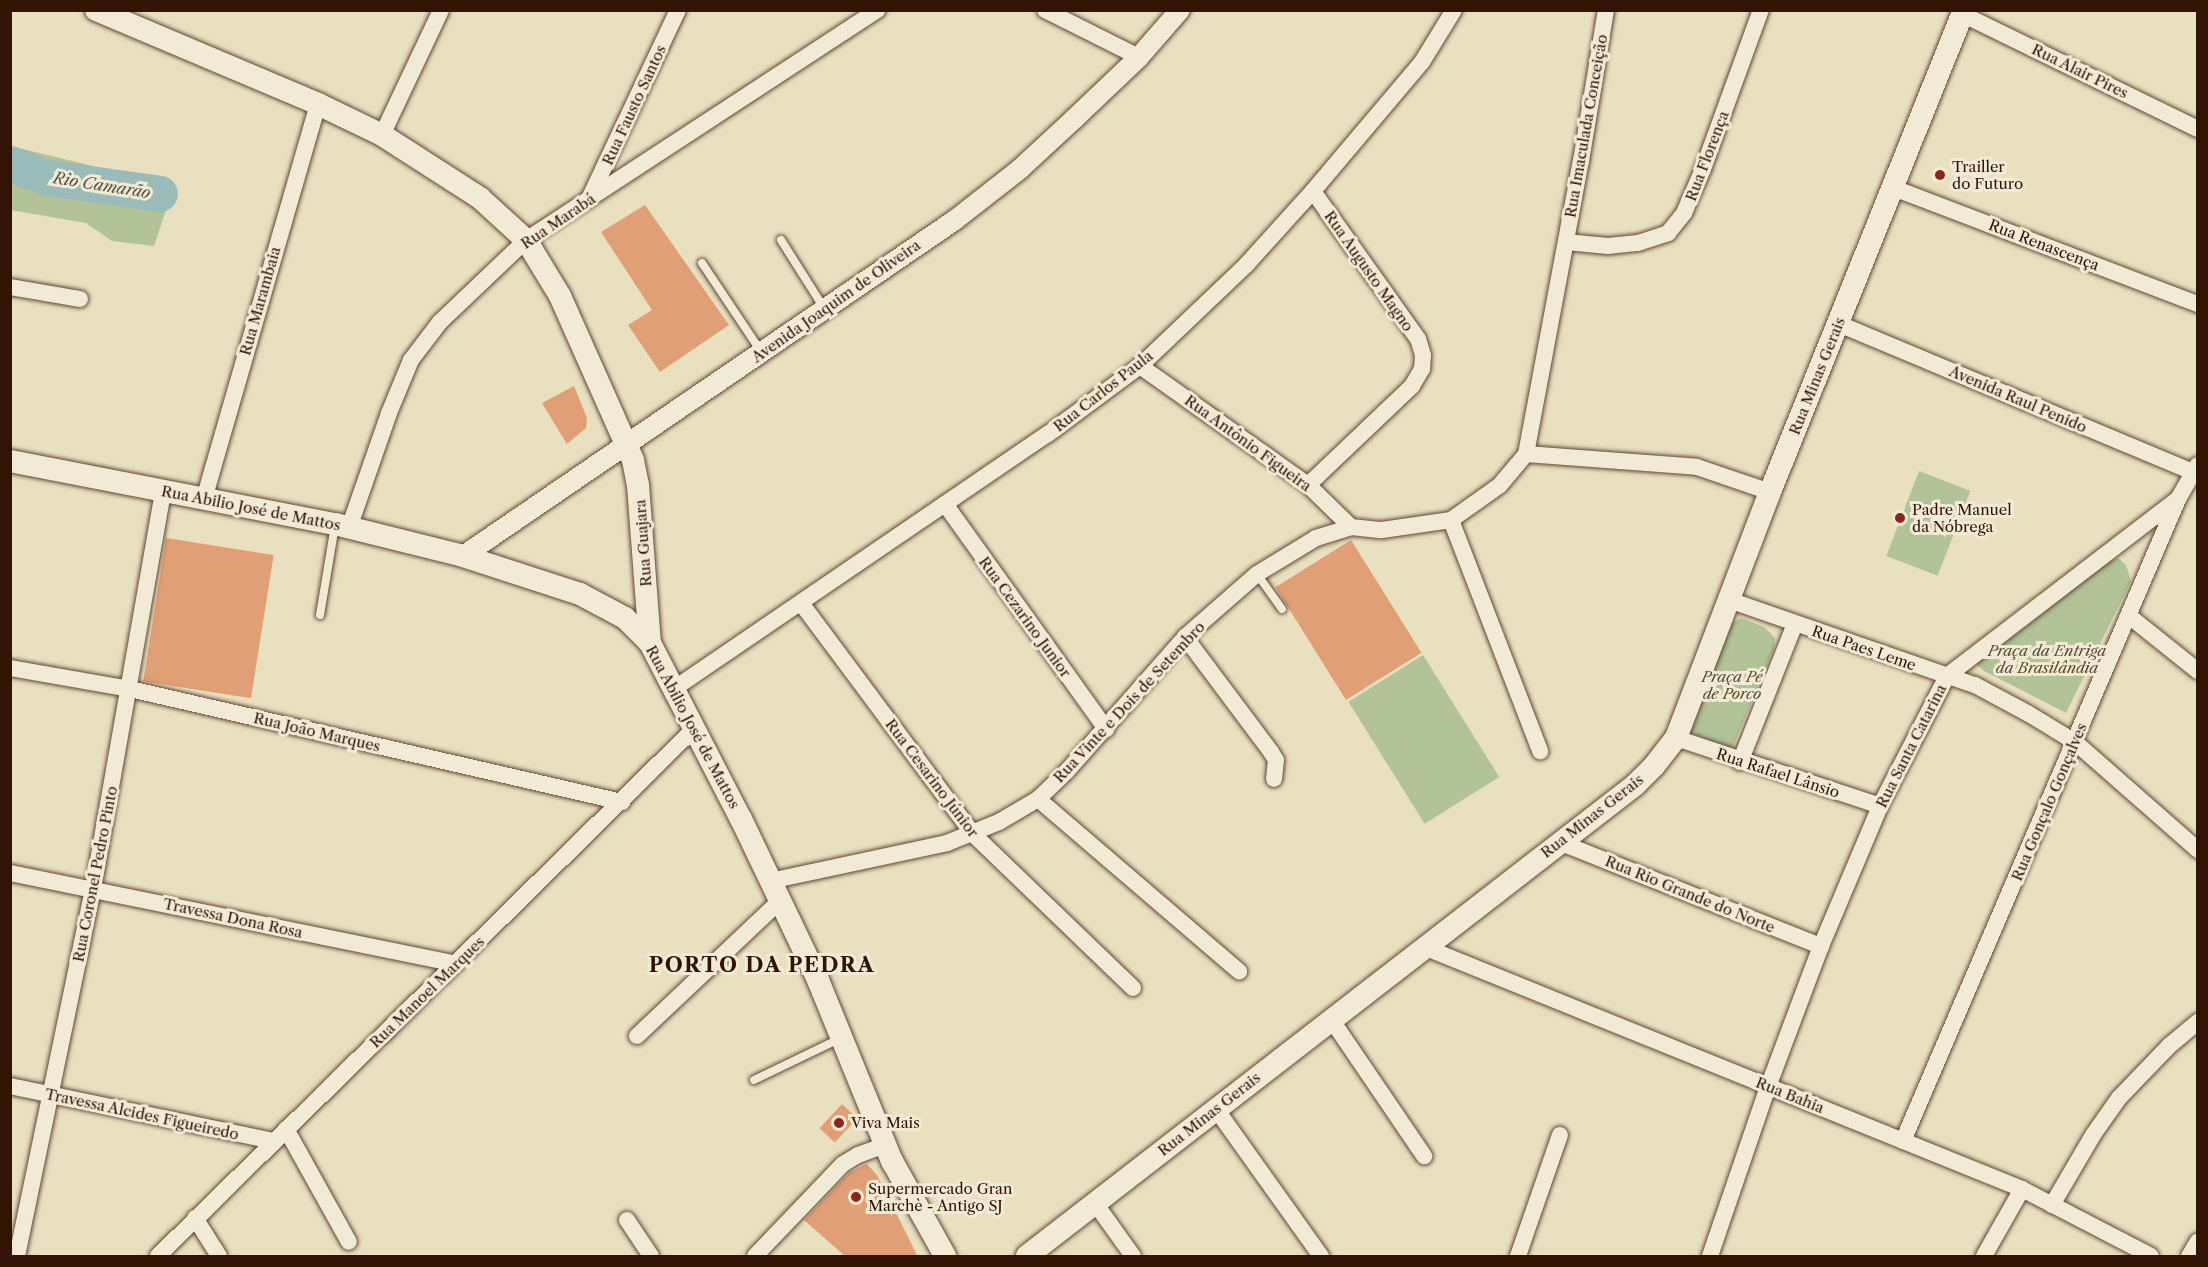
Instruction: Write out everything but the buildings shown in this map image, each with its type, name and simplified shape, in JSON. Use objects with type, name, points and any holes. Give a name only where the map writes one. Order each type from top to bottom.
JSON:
[{"type":"main road","name":"Rua Guajara","points":[[96,10],[318,104],[382,135],[480,198],[526,240],[560,296],[627,444],[638,485],[650,643]]},
{"type":"main road","name":"Rua Minas Gerais","points":[[1026,1257],[1635,785],[1676,738],[1770,492],[1963,12]]},
{"type":"main road","name":"Rua Abilio José de Mattos","points":[[10,461],[342,526],[403,543],[463,556],[580,594],[605,605],[625,618],[650,643],[675,688],[818,980],[885,1145],[945,1257]]},
{"type":"street","points":[[382,135],[441,10]]},
{"type":"street","name":"Rua Fausto Santos","points":[[590,199],[678,10]]},
{"type":"street","name":"Rua Marabá","points":[[342,526],[411,360],[440,322],[526,240],[877,10]]},
{"type":"street","points":[[1045,10],[1139,57]]},
{"type":"street","name":"Avenida Joaquim de Oliveira","points":[[463,556],[955,220],[1020,168],[1139,57],[1180,10]]},
{"type":"street","name":"Rua Carlos Paula","points":[[675,688],[1048,434],[1140,366],[1247,264],[1312,191],[1407,80],[1454,10]]},
{"type":"street","name":"Rua Imaculada Conceição","points":[[1566,242],[1606,10]]},
{"type":"street","name":"Rua Florença","points":[[1566,242],[1608,246],[1638,243],[1668,233],[1684,213],[1703,169],[1761,10]]},
{"type":"street","name":"Rua Alair Pires","points":[[1963,12],[2198,129]]},
{"type":"street","name":"Rua Marambaia","points":[[204,499],[318,104]]},
{"type":"street","name":"Rua Renascença","points":[[1891,187],[2198,304]]},
{"type":"street","name":"Rua Augusto Magno","points":[[1308,485],[1412,386],[1422,369],[1423,355],[1418,339],[1312,191]]},
{"type":"street","name":"Rua Vinte e Dois de Setembro","points":[[775,891],[973,834],[1038,799],[1106,729],[1185,637],[1257,574],[1316,538],[1351,527],[1382,530],[1451,520],[1500,485],[1526,454],[1566,242]]},
{"type":"street","points":[[10,287],[80,299]]},
{"type":"street","name":"Avenida Raul Penido","points":[[1839,324],[2197,470]]},
{"type":"street","name":"Rua Antônio Figueira","points":[[1140,366],[1308,485],[1351,527]]},
{"type":"street","points":[[1526,454],[1697,467],[1770,492]]},
{"type":"street","name":"Rua Gonçalo Gonçalves","points":[[1903,1141],[2178,499],[2197,470]]},
{"type":"street","name":"Rua Coronel Pedro Pinto","points":[[17,1257],[93,889],[163,491]]},
{"type":"street","name":"Rua Santa Catarina","points":[[1710,1257],[1768,1087],[1821,946],[1880,806],[1947,676],[2178,499]]},
{"type":"street","name":"Rua Cezarino Junior","points":[[945,504],[1106,729]]},
{"type":"street","points":[[1451,520],[1540,751]]},
{"type":"street","name":"Rua Paes Leme","points":[[1729,600],[1984,690],[2075,742],[2198,850]]},
{"type":"street","name":"Rua Cesarino Júnior","points":[[801,603],[973,834],[1133,988]]},
{"type":"street","points":[[2129,616],[2198,671]]},
{"type":"street","points":[[1740,762],[1795,624]]},
{"type":"street","points":[[1185,637],[1271,752],[1276,760],[1274,779]]},
{"type":"street","name":"Rua João Marques","points":[[10,668],[130,689],[622,801]]},
{"type":"street","name":"Rua Manoel Marques","points":[[158,1257],[195,1218],[695,728]]},
{"type":"street","name":"Rua Rafael Lânsio","points":[[1676,738],[1740,762],[1880,806]]},
{"type":"street","points":[[1038,799],[1239,971]]},
{"type":"street","name":"Rua Rio Grande do Norte","points":[[1559,842],[1821,946]]},
{"type":"street","name":"Travessa Dona Rosa","points":[[10,873],[456,964]]},
{"type":"street","points":[[637,1036],[775,891]]},
{"type":"street","name":"Rua Bahia","points":[[1424,947],[2022,1189],[2151,1257]]},
{"type":"street","points":[[1331,1019],[1424,1156]]},
{"type":"street","points":[[2052,1205],[2119,1098],[2169,1046],[2198,1022]]},
{"type":"street","name":"Travessa Alcides Figueiredo","points":[[10,1086],[274,1141]]},
{"type":"street","points":[[1216,1109],[1321,1257]]},
{"type":"street","points":[[286,1129],[349,1242]]},
{"type":"street","points":[[1518,1257],[1560,1135]]},
{"type":"street","points":[[755,1257],[843,1164],[858,1155],[885,1145]]},
{"type":"street","points":[[1984,1257],[2022,1189]]},
{"type":"street","points":[[1095,1203],[1133,1257]]},
{"type":"street","points":[[195,1218],[219,1257]]},
{"type":"street","points":[[627,1220],[651,1257]]},
{"type":"street","points":[[2189,1257],[2198,1241]]},
{"type":"lane","points":[[780,240],[824,309]]},
{"type":"lane","points":[[702,263],[762,353]]},
{"type":"lane","points":[[320,615],[342,526]]},
{"type":"lane","points":[[1257,574],[1282,609]]},
{"type":"lane","points":[[754,1080],[842,1038]]},
{"type":"green space","points":[[10,146],[147,179],[170,198],[154,246],[112,241],[86,223],[11,210]]},
{"type":"green space","points":[[1919,471],[1970,491],[1938,576],[1886,556]]},
{"type":"green space","name":"Praça da Entriga da Brasilândia","points":[[2118,558],[2126,565],[2131,581],[2066,713],[1984,671],[1975,663],[2108,562]]},
{"type":"green space","name":"Praça Pé de Porco","points":[[1741,618],[1764,627],[1775,638],[1775,646],[1732,749],[1689,732],[1732,623]]},
{"type":"green space","points":[[1423,655],[1499,777],[1425,824],[1348,702]]},
{"type":"waterway","name":"Rio Camarão","points":[[10,164],[48,178],[160,194]]},
{"type":"place","name":"Trailler do Futuro","points":[[1940,175]]},
{"type":"place","name":"Padre Manuel da Nóbrega","points":[[1900,518]]},
{"type":"place","name":"Viva Mais","points":[[839,1123]]},
{"type":"place","name":"Supermercado Gran Marchè - Antigo SJ","points":[[856,1197]]},
{"type":"district","name":"PORTO DA PEDRA","points":[[762,965]]}]
